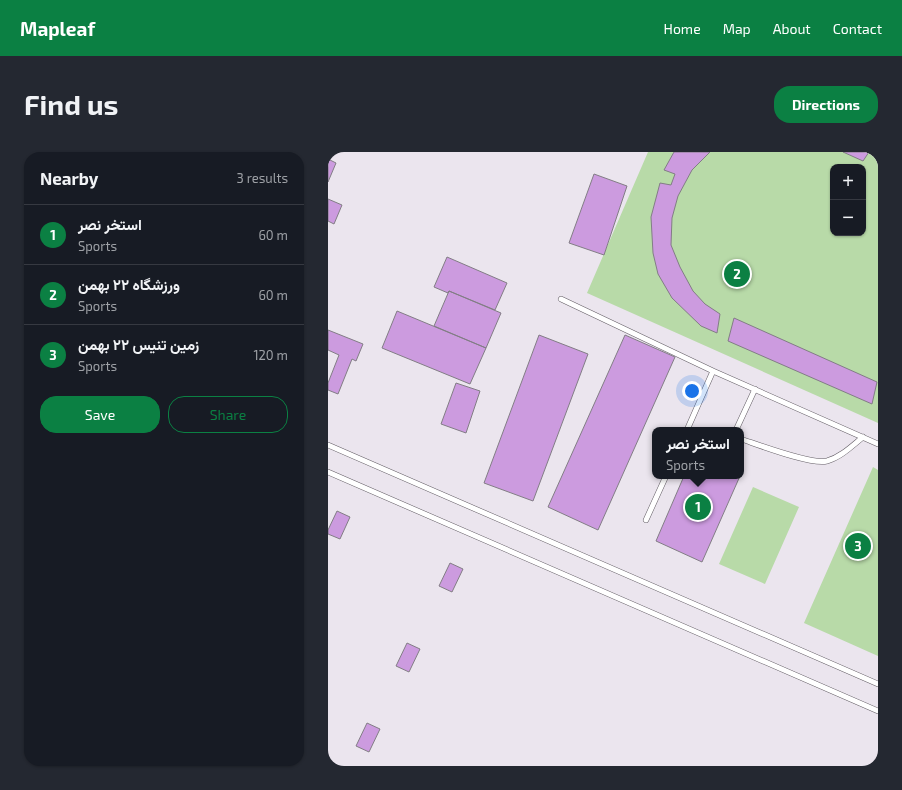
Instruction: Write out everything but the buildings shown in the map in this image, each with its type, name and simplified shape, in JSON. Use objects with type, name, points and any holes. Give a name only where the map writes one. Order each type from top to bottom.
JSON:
[{"type":"lane","points":[[561,299],[713,371],[878,444]]},
{"type":"lane","points":[[688,427],[713,371]]},
{"type":"lane","points":[[737,427],[755,389]]},
{"type":"lane","points":[[744,440],[809,460],[826,461],[842,454],[863,437]]},
{"type":"lane","points":[[328,445],[878,684]]},
{"type":"lane","points":[[328,472],[878,711]]},
{"type":"lane","points":[[646,520],[665,479]]},
{"type":"green space","points":[[648,152],[878,152],[878,423],[587,293]]},
{"type":"green space","points":[[873,467],[878,470],[878,656],[804,623]]},
{"type":"green space","points":[[753,487],[799,507],[765,584],[719,564]]},
{"type":"place","name":"ورزشگاه ۲۲ بهمن","points":[[737,274]]},
{"type":"place","name":"استخر نصر","points":[[698,507]]},
{"type":"place","name":"زمین تنیس ۲۲ بهمن","points":[[858,546]]}]
